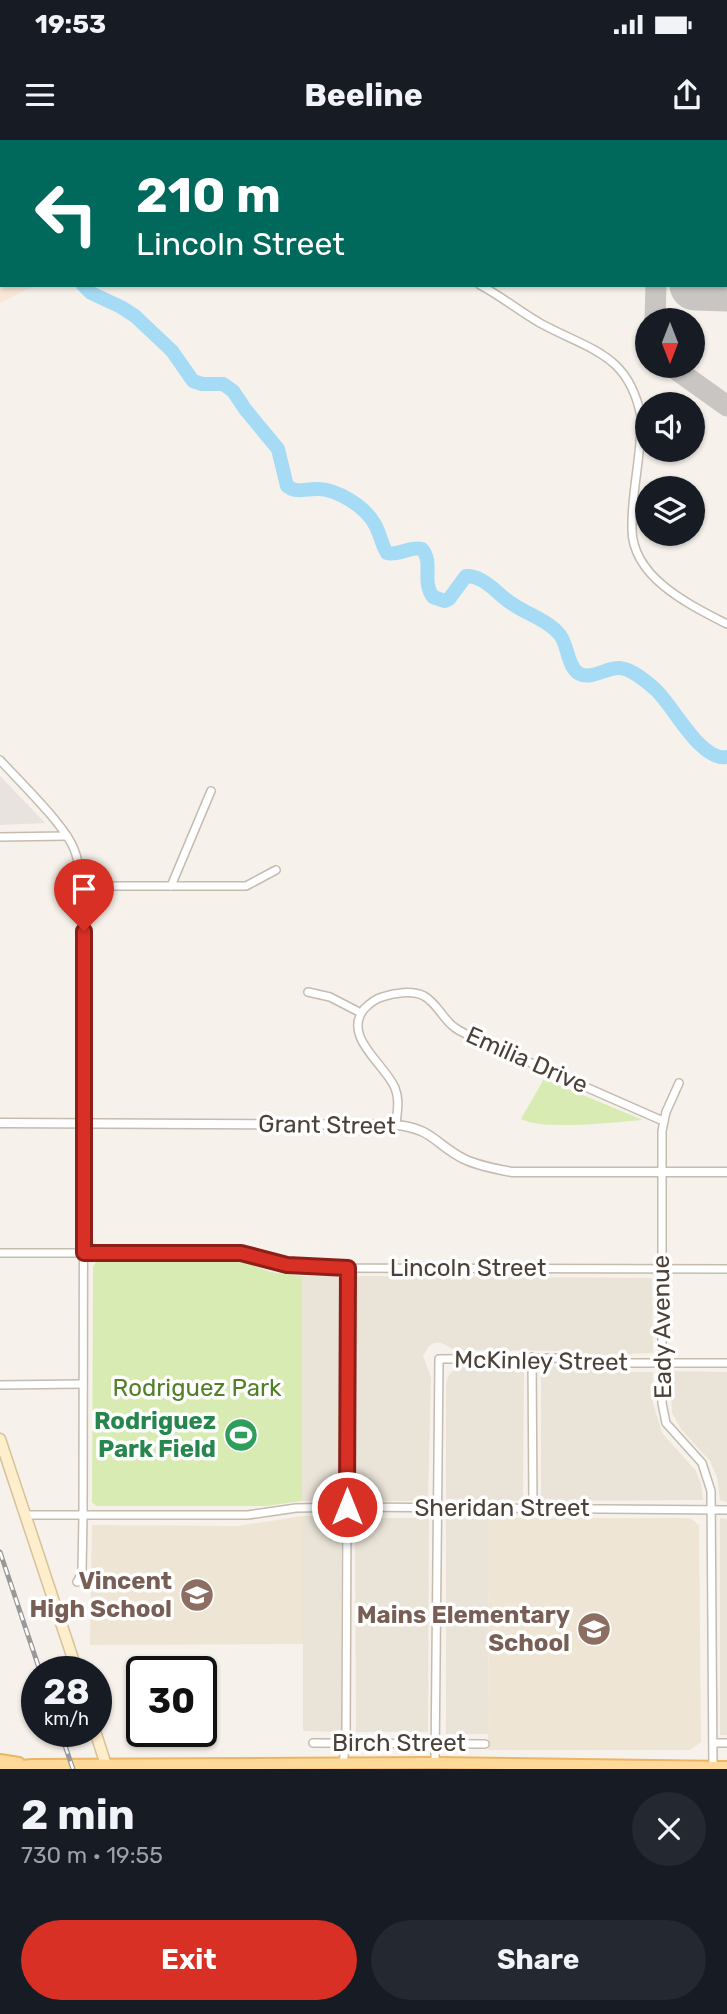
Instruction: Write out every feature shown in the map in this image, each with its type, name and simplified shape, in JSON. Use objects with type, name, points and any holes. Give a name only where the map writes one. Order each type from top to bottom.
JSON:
[{"type":"main road","points":[[0,1439],[71,1656]]},
{"type":"main road","points":[[100,1747],[106,1765]]},
{"type":"main road","points":[[0,1760],[32,1765]]},
{"type":"main road","points":[[0,1768],[32,1765],[309,1766],[343,1763],[435,1763],[727,1768]]},
{"type":"street","points":[[483,287],[541,324],[596,349],[622,370],[638,399],[641,417],[632,530],[636,550],[653,575],[688,604],[727,624]]},
{"type":"street","points":[[0,760],[67,836],[77,857],[80,886],[84,931],[83,1515],[82,1573],[77,1582]]},
{"type":"street","points":[[172,886],[211,792]]},
{"type":"street","points":[[0,837],[67,836]]},
{"type":"street","points":[[80,886],[246,886],[276,870]]},
{"type":"street","points":[[308,992],[330,997],[361,1013],[358,1021],[359,1034],[395,1088],[398,1101],[396,1125]]},
{"type":"street","name":"Emilia Drive","points":[[361,1013],[377,999],[390,994],[422,995],[432,1001],[454,1027],[472,1037],[663,1121]]},
{"type":"street","name":"Eady Avenue","points":[[679,1083],[663,1121],[662,1403],[666,1423],[702,1462],[711,1491],[713,1768]]},
{"type":"street","name":"Grant Street","points":[[0,1123],[396,1125],[423,1131],[461,1158],[484,1167],[512,1171],[727,1172]]},
{"type":"street","name":"Lincoln Street","points":[[0,1253],[241,1253],[287,1265],[348,1268],[727,1269]]},
{"type":"street","points":[[343,1763],[346,1742],[348,1268]]},
{"type":"street","points":[[532,1357],[533,1508]]},
{"type":"street","name":"McKinley Street","points":[[438,1507],[439,1359],[532,1357],[615,1363],[727,1363]]},
{"type":"street","points":[[0,1385],[83,1384]]},
{"type":"street","name":"Sheridan Street","points":[[26,1515],[248,1515],[296,1508],[347,1507],[727,1510]]},
{"type":"street","points":[[435,1763],[438,1507]]},
{"type":"street","points":[[713,1742],[727,1743]]},
{"type":"street","name":"Birch Street","points":[[313,1743],[485,1744]]},
{"type":"shaded area","points":[[0,287],[31,287],[0,303]]},
{"type":"shaded area","points":[[0,776],[45,823],[0,825]]},
{"type":"shaded area","points":[[302,1276],[339,1276],[341,1279],[341,1501],[302,1501]]},
{"type":"shaded area","points":[[357,1276],[652,1278],[653,1353],[599,1355],[571,1351],[455,1350],[441,1343],[434,1343],[423,1356],[431,1377],[428,1499],[358,1501]]},
{"type":"shaded area","points":[[467,1366],[524,1368],[523,1501],[446,1499],[446,1384],[448,1376],[454,1370]]},
{"type":"shaded area","points":[[541,1366],[578,1367],[603,1372],[653,1372],[653,1403],[662,1433],[696,1471],[703,1500],[541,1501]]},
{"type":"shaded area","points":[[670,1371],[727,1372],[727,1502],[720,1500],[717,1477],[710,1461],[681,1429],[672,1413]]},
{"type":"shaded area","points":[[303,1516],[338,1516],[341,1519],[341,1732],[303,1731]]},
{"type":"shaded area","name":"Vincent High School","points":[[303,1516],[303,1644],[90,1645],[92,1525],[237,1526]]},
{"type":"shaded area","points":[[446,1517],[489,1518],[488,1734],[446,1734]]},
{"type":"shaded area","points":[[355,1518],[429,1518],[428,1732],[356,1732]]},
{"type":"shaded area","name":"Mains Elementary School","points":[[489,1518],[690,1518],[699,1525],[701,1742],[690,1750],[488,1750]]},
{"type":"shaded area","points":[[720,1518],[727,1519],[727,1735],[720,1735]]},
{"type":"green space","points":[[544,1079],[643,1120],[562,1125],[532,1123],[521,1119]]},
{"type":"green space","name":"Rodriguez Park","points":[[242,1261],[270,1272],[302,1276],[302,1501],[266,1506],[96,1506],[92,1502],[93,1267],[96,1262]]},
{"type":"waterway","points":[[85,287],[91,293],[135,316],[172,351],[193,381],[223,384],[233,391],[278,449],[287,486],[299,490],[326,490],[350,500],[370,517],[387,553],[422,549],[427,560],[428,585],[433,597],[445,601],[466,576],[479,579],[555,630],[563,639],[572,665],[578,673],[593,675],[620,668],[634,673],[656,690],[688,732],[707,751],[727,757]]},
{"type":"taxiway","points":[[655,308],[656,287]]},
{"type":"taxiway","points":[[688,378],[727,406]]},
{"type":"railway","points":[[0,1552],[35,1656]]},
{"type":"railway","points":[[65,1747],[73,1769]]},
{"type":"place","name":"Rodriguez Park Field","points":[[241,1435]]},
{"type":"place","name":"Vincent High School","points":[[197,1595]]},
{"type":"place","name":"Mains Elementary School","points":[[594,1629]]},
{"type":"route","points":[[84,931],[84,1253],[241,1253],[287,1265],[348,1268],[347,1507]]}]
